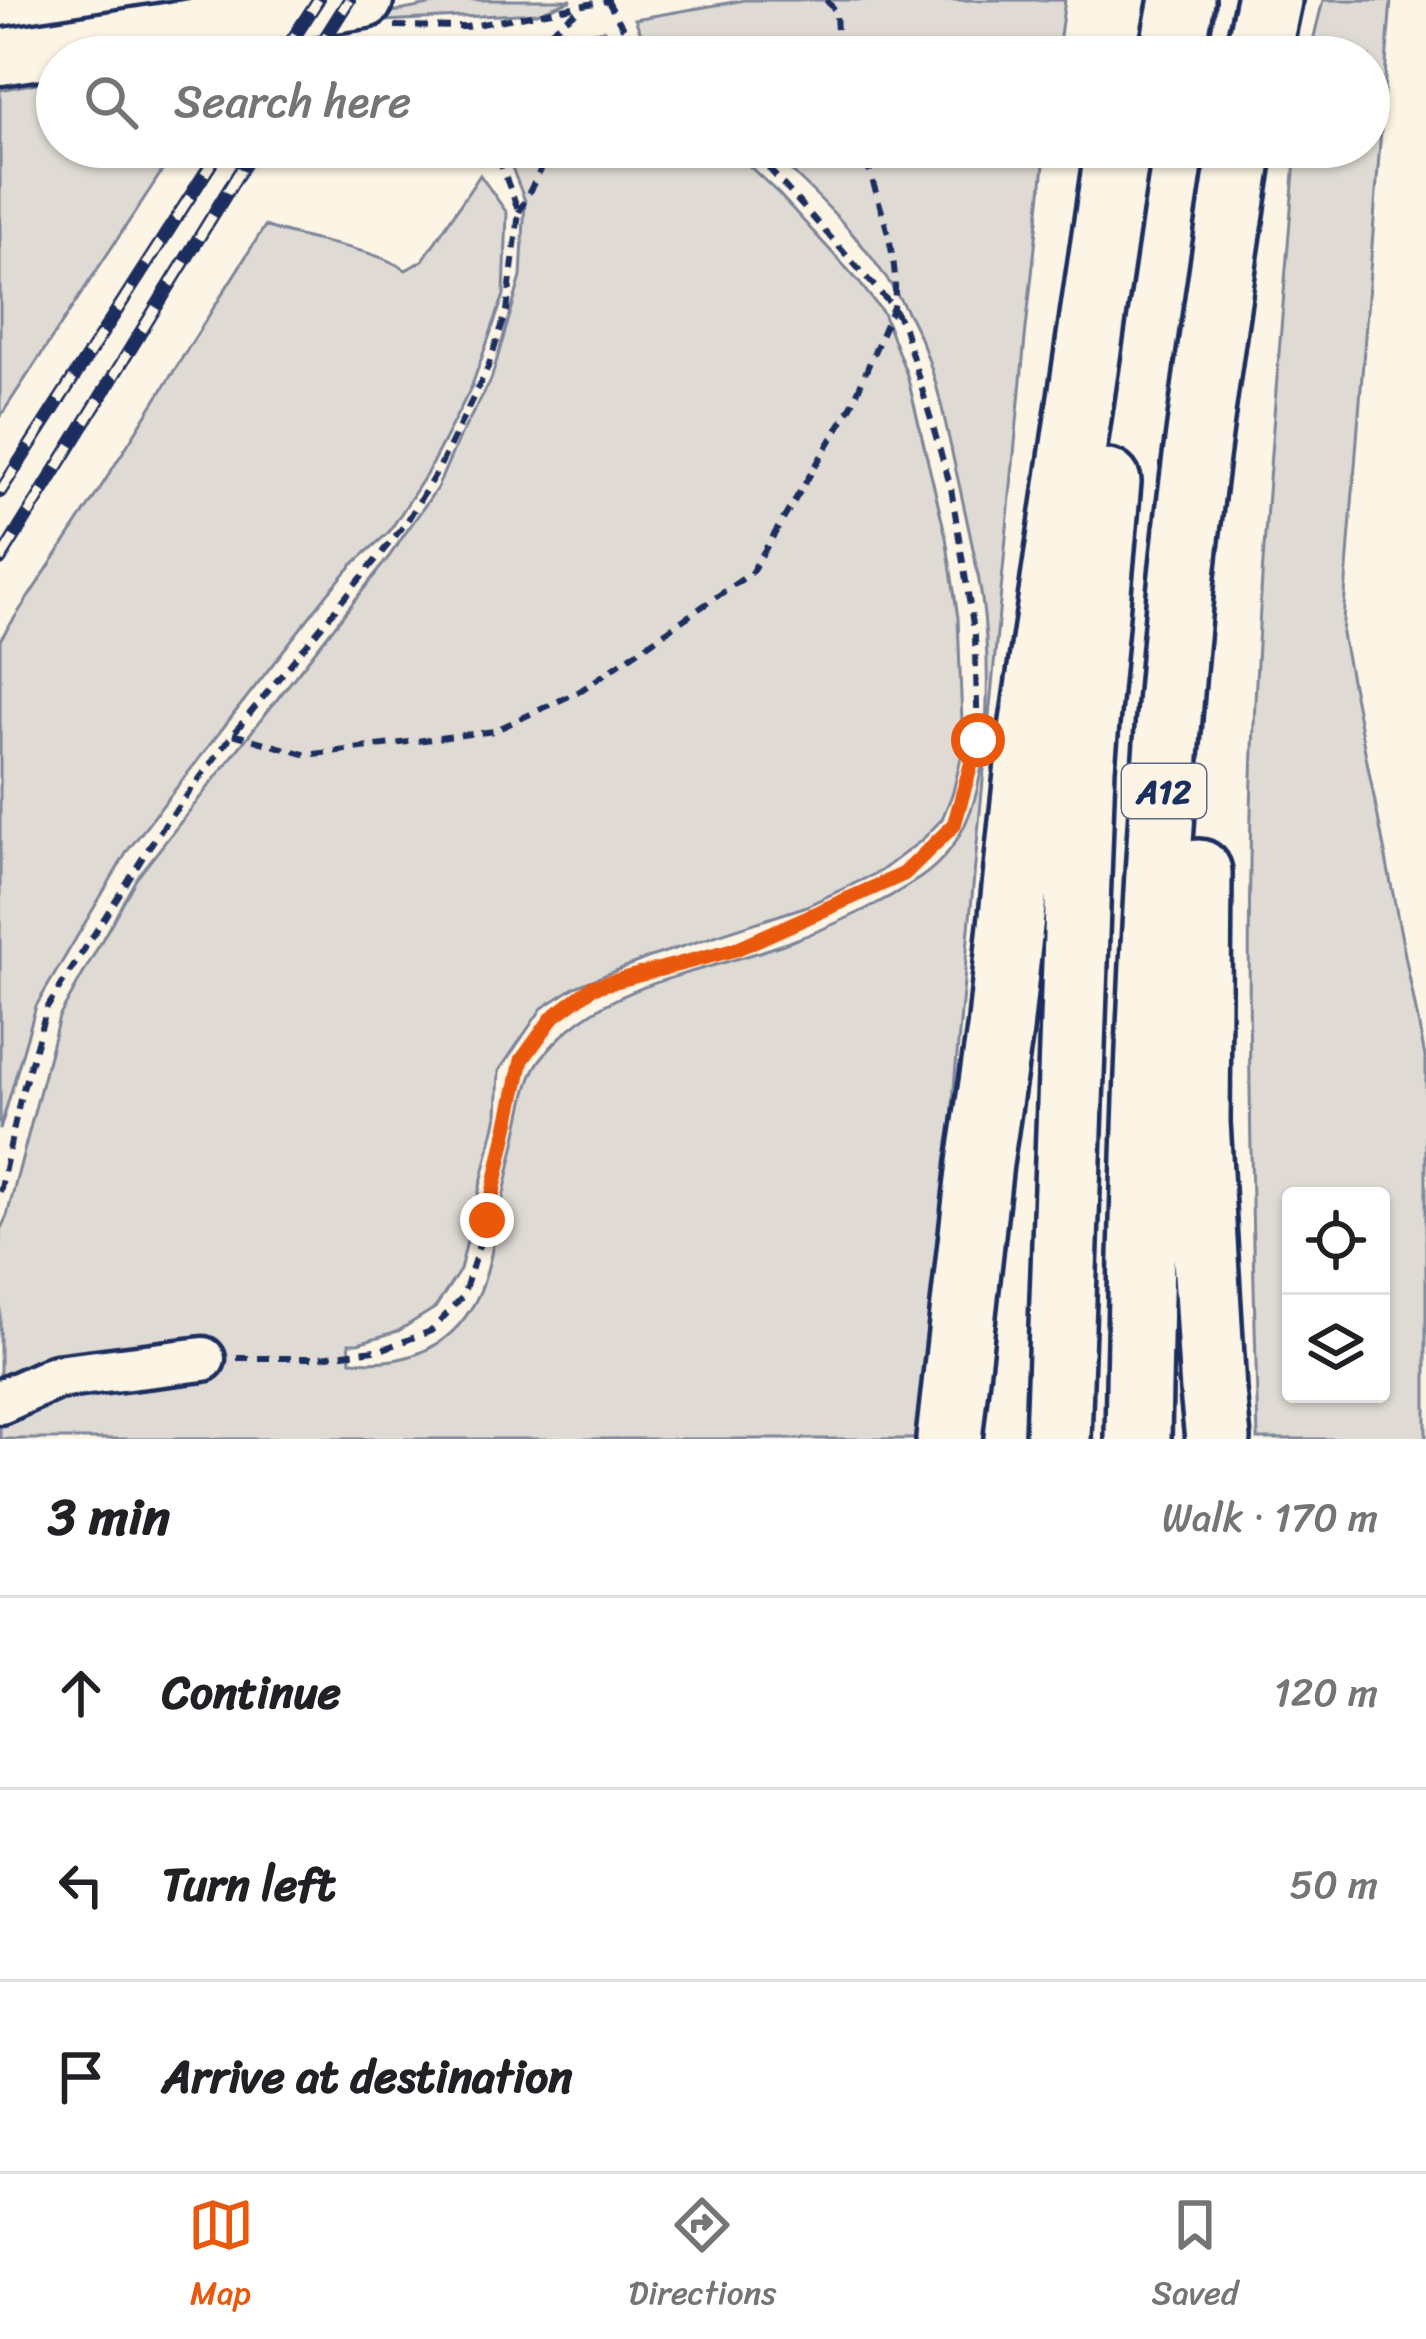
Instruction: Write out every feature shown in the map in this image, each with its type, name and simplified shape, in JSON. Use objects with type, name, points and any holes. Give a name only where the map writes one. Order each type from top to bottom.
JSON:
[{"type":"highway","points":[[1139,36],[1146,0]]},
{"type":"highway","points":[[1175,36],[1182,0]]},
{"type":"highway","points":[[1261,36],[1268,0]]},
{"type":"highway","points":[[950,1439],[1031,736],[1115,168]]},
{"type":"highway","name":"A12","points":[[1058,1439],[1082,767],[1113,423],[1151,168]]},
{"type":"highway","name":"A12","points":[[1138,1439],[1142,1219],[1163,792],[1201,417],[1240,168]]},
{"type":"highway","name":"A12","points":[[1218,1439],[1197,1122],[1200,861],[1242,168]]},
{"type":"main road","points":[[106,36],[237,10],[377,14]]},
{"type":"main road","points":[[0,57],[36,50]]},
{"type":"lane","points":[[0,1402],[56,1377],[203,1358]]},
{"type":"path","points":[[377,14],[466,27],[608,0],[628,36]]},
{"type":"path","points":[[826,0],[836,11],[837,36]]},
{"type":"path","points":[[544,36],[584,6]]},
{"type":"path","points":[[556,27],[556,36]]},
{"type":"path","points":[[502,168],[519,212]]},
{"type":"path","points":[[0,1192],[20,1099],[47,1008],[157,835],[232,734],[406,523],[439,468],[488,367],[508,311],[519,212],[541,168]]},
{"type":"path","points":[[203,1358],[312,1358],[382,1349],[431,1331],[463,1296],[487,1220],[522,1060],[553,1017],[593,987],[736,949],[904,874],[954,825],[978,740],[975,637],[951,488],[904,328],[893,307],[768,168]]},
{"type":"path","points":[[232,734],[308,755],[494,731],[580,691],[751,573],[852,405],[893,307],[893,261],[868,168]]},
{"type":"shaded area","points":[[455,0],[572,0],[537,13],[345,23]]},
{"type":"shaded area","points":[[745,0],[1065,0],[1060,36],[642,36],[635,19]]},
{"type":"shaded area","points":[[1323,0],[1391,0],[1388,36],[1314,36]]},
{"type":"shaded area","points":[[604,30],[609,36],[575,36]]},
{"type":"shaded area","points":[[36,83],[36,168],[164,168],[0,417],[0,90]]},
{"type":"shaded area","points":[[512,168],[751,168],[859,282],[883,313],[907,375],[946,537],[958,618],[963,749],[942,819],[881,871],[804,907],[575,987],[542,1008],[499,1071],[497,1116],[460,1270],[435,1308],[398,1331],[349,1343],[351,1361],[409,1357],[441,1341],[467,1314],[487,1271],[529,1084],[540,1060],[564,1033],[622,996],[789,942],[873,905],[928,872],[960,834],[981,767],[986,649],[974,553],[944,415],[920,337],[897,294],[864,248],[787,168],[1044,168],[955,1076],[930,1439],[0,1439],[0,1230],[59,1017],[136,879],[388,558],[437,488],[491,380],[521,277],[525,201]]},
{"type":"shaded area","points":[[1294,168],[1378,168],[1342,634],[1426,1062],[1426,1439],[1258,1439],[1249,937],[1256,685]]},
{"type":"shaded area","points":[[480,175],[507,213],[504,295],[471,388],[426,475],[389,532],[328,593],[128,850],[36,1006],[0,1130],[0,640],[265,226],[374,255],[406,270],[423,260]]},
{"type":"railway","points":[[295,36],[318,0]]},
{"type":"railway","points":[[326,36],[349,0]]},
{"type":"railway","points":[[0,492],[208,168]]},
{"type":"railway","points":[[0,560],[242,168]]},
{"type":"route","points":[[487,1220],[522,1060],[553,1017],[593,987],[736,949],[904,874],[954,825],[978,740]]}]
